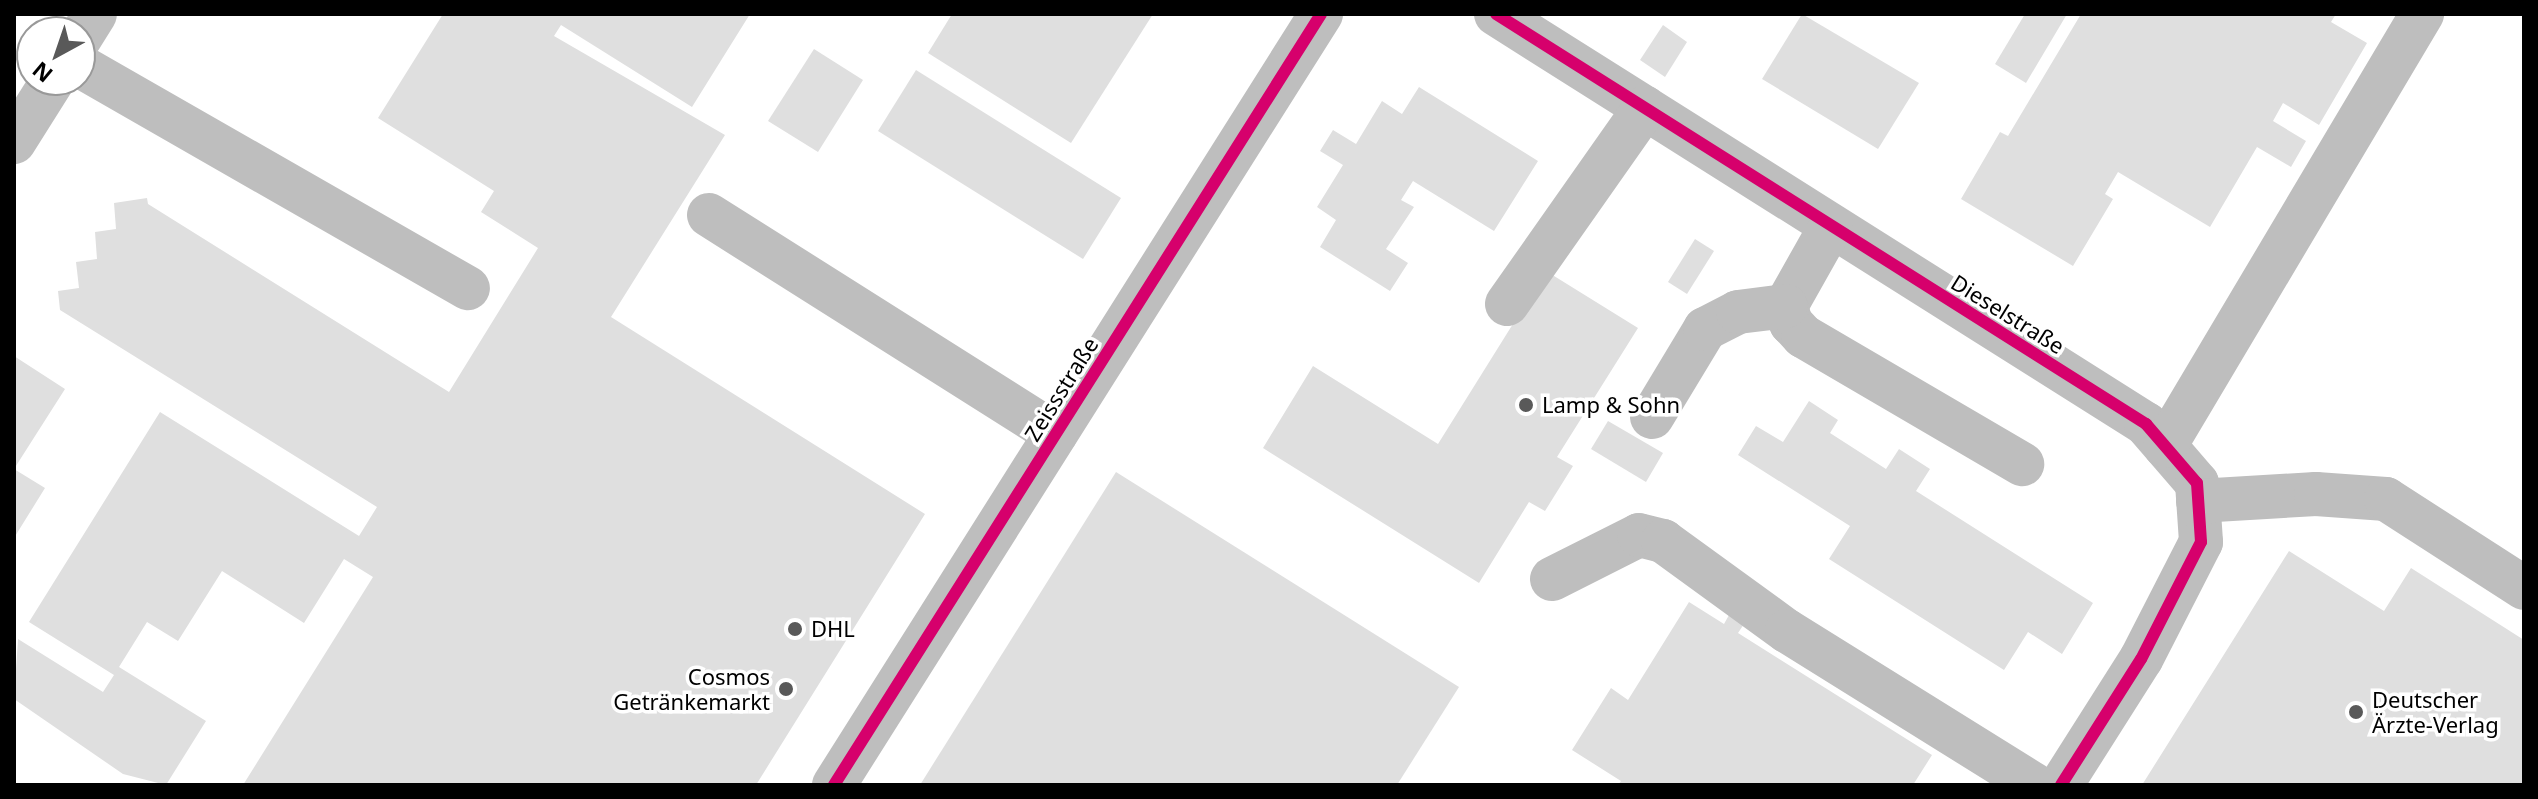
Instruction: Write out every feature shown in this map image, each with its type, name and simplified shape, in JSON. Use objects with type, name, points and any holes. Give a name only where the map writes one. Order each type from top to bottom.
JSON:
[{"type":"street","name":"Zeissstraße","points":[[834,785],[1321,14]]},
{"type":"street","name":"Dieselstraße","points":[[1496,14],[2146,424],[2197,483],[2201,542],[2141,659],[2061,785]]},
{"type":"street","points":[[2165,446],[2422,14]]},
{"type":"street","points":[[96,75],[468,288]]},
{"type":"street","points":[[14,142],[43,96]]},
{"type":"street","points":[[1507,304],[1645,108]]},
{"type":"street","points":[[709,215],[1056,434]]},
{"type":"street","points":[[1786,306],[1831,226]]},
{"type":"street","points":[[1652,417],[1705,329],[1738,312],[1786,306]]},
{"type":"street","points":[[1786,306],[1803,336],[2022,464]]},
{"type":"street","points":[[2198,501],[2316,494],[2386,499],[2524,588]]},
{"type":"street","points":[[1552,579],[1639,535],[1663,541],[1787,631],[2034,785]]},
{"type":"building","points":[[443,14],[750,14],[692,107],[561,25],[554,36],[725,135],[611,317],[925,514],[756,785],[243,785],[373,577],[344,559],[304,623],[222,571],[178,641],[147,622],[119,667],[206,721],[166,785],[123,774],[14,699],[18,639],[103,692],[114,675],[29,622],[160,412],[359,536],[377,507],[60,310],[58,291],[79,288],[76,262],[97,259],[95,232],[116,229],[114,203],[147,198],[148,204],[449,392],[538,248],[481,212],[494,191],[378,118]]},
{"type":"building","points":[[952,14],[1153,14],[1071,143],[928,53]]},
{"type":"building","points":[[1802,14],[1919,83],[1878,149],[1762,79]]},
{"type":"building","points":[[2025,14],[2067,14],[2026,83],[1995,64]]},
{"type":"building","points":[[2081,14],[2336,14],[2331,22],[2367,43],[2319,125],[2283,103],[2273,121],[2306,141],[2291,167],[2257,147],[2210,227],[2118,172],[2105,194],[2113,199],[2073,266],[1961,199],[2000,132],[2008,136]]},
{"type":"building","points":[[1663,25],[1687,42],[1665,77],[1640,60]]},
{"type":"building","points":[[814,49],[863,80],[818,152],[768,121]]},
{"type":"building","points":[[916,70],[1121,198],[1083,259],[878,131]]},
{"type":"building","points":[[1419,87],[1538,161],[1494,231],[1413,181],[1401,200],[1414,207],[1386,249],[1408,263],[1390,291],[1320,247],[1336,220],[1317,207],[1343,165],[1320,151],[1333,130],[1356,144],[1382,101],[1402,114]]},
{"type":"building","points":[[1695,239],[1714,251],[1687,294],[1668,282]]},
{"type":"building","name":"Lamp & Sohn","points":[[1546,271],[1638,328],[1557,457],[1573,466],[1545,511],[1529,502],[1479,583],[1263,448],[1313,366],[1438,444]]},
{"type":"building","points":[[14,356],[65,389],[14,469]]},
{"type":"building","points":[[1809,401],[1838,420],[1830,433],[1886,469],[1899,449],[1930,469],[1916,491],[2093,603],[2062,654],[2028,632],[2004,670],[1829,559],[1850,526],[1738,455],[1756,426],[1783,442]]},
{"type":"building","points":[[1608,421],[1663,453],[1646,482],[1591,449]]},
{"type":"building","points":[[14,469],[45,488],[14,538]]},
{"type":"building","points":[[1116,472],[1459,687],[1397,785],[920,785]]},
{"type":"building","name":"Deutscher Ärzte-Verlag","points":[[2289,551],[2384,611],[2411,568],[2524,640],[2524,785],[2142,785]]},
{"type":"building","points":[[1689,602],[1724,624],[1729,615],[1744,624],[1738,633],[1932,755],[1913,785],[1618,785],[1621,781],[1572,750],[1611,688],[1628,700]]},
{"type":"cycle path","points":[[834,785],[1321,14]]},
{"type":"cycle path","points":[[1496,14],[2146,424],[2197,483],[2201,542],[2141,659],[2061,785]]},
{"type":"place","name":"Lamp & Sohn","points":[[1526,405]]},
{"type":"place","name":"DHL","points":[[795,629]]},
{"type":"place","name":"Cosmos Getränkemarkt","points":[[786,689]]},
{"type":"place","name":"Deutscher Ärzte-Verlag","points":[[2356,712]]}]
